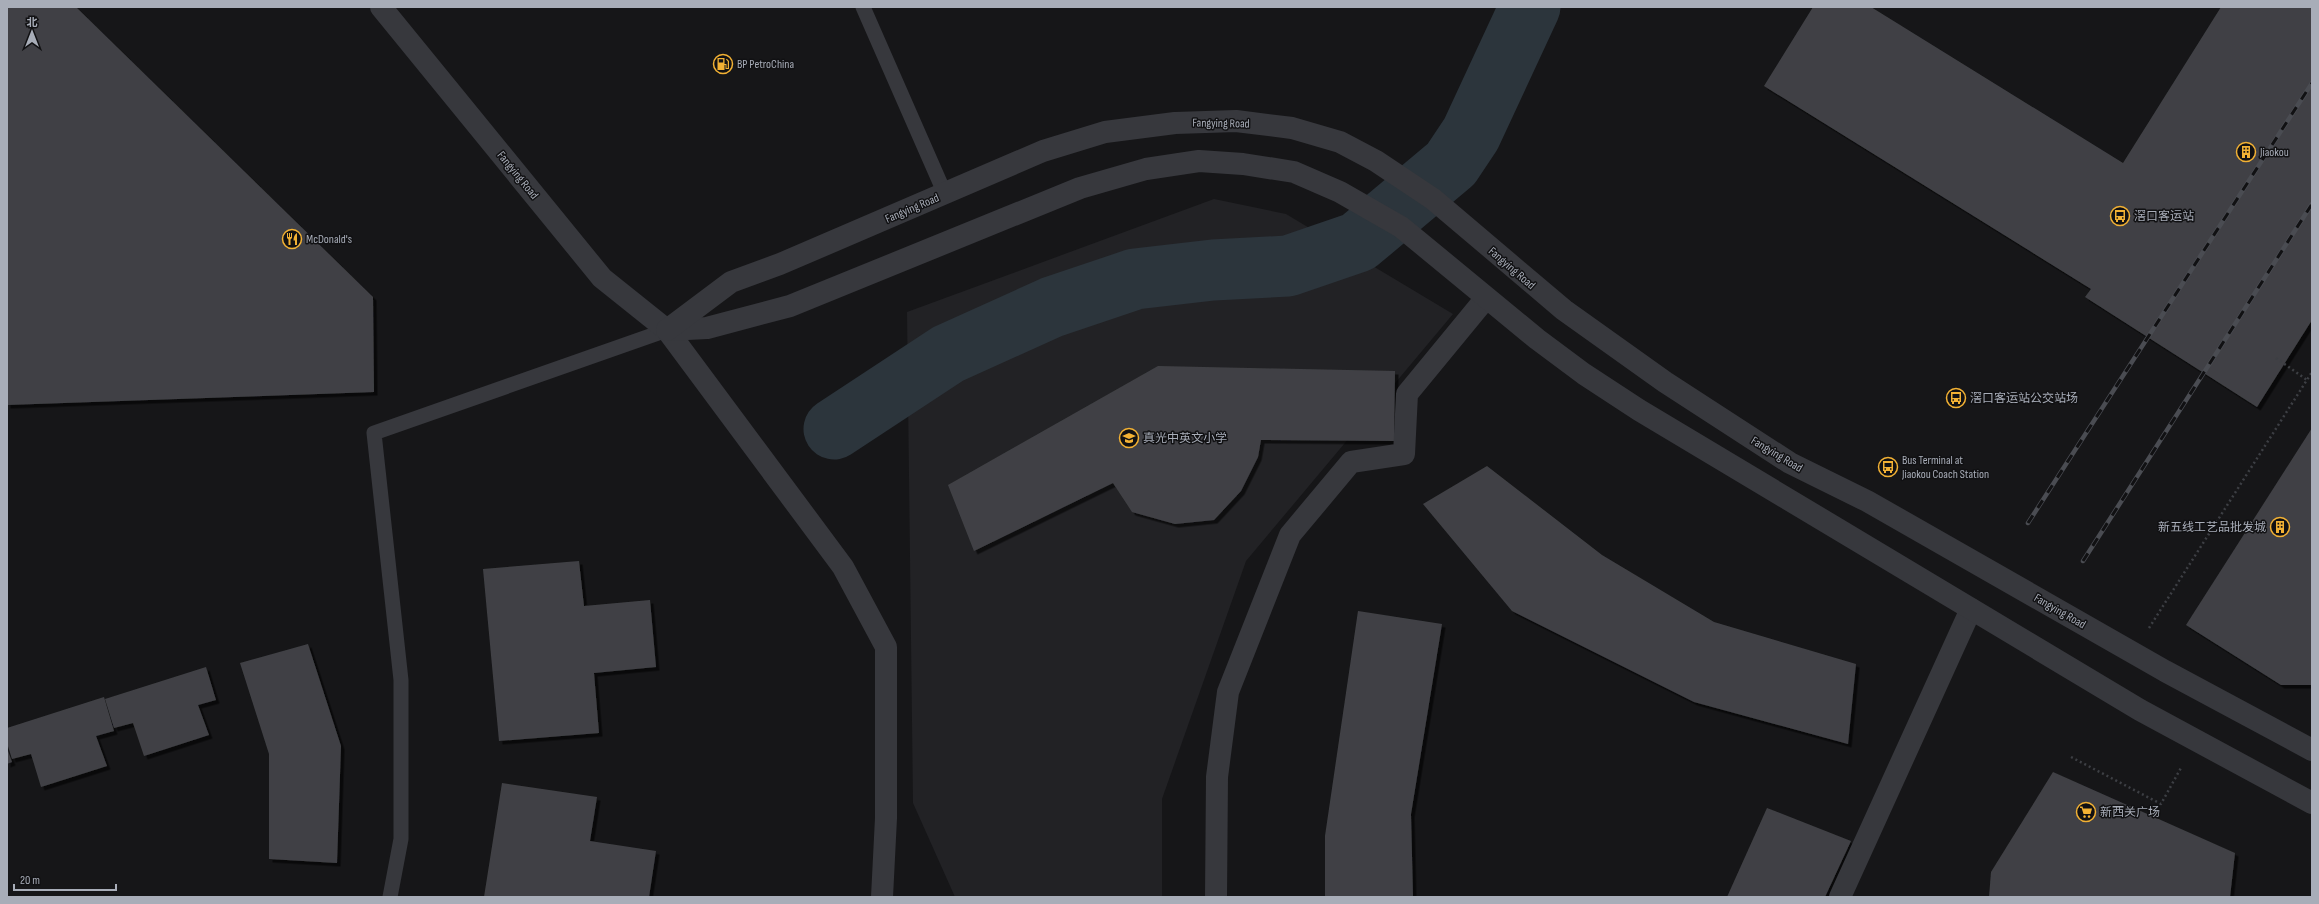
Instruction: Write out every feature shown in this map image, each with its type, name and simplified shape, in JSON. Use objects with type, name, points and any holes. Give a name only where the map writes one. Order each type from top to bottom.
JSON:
[{"type":"street","name":"Fangying Road","points":[[381,7],[602,278],[667,330],[731,282],[780,264],[1043,151],[1098,134],[1175,122],[1236,121],[1292,128],[1340,142],[1376,162],[1433,199],[1564,310],[1665,382],[1790,463],[1867,501],[2133,652],[2312,750]]},
{"type":"street","points":[[667,330],[707,328],[790,306],[1072,191],[1146,169],[1199,162],[1243,164],[1294,172],[1340,192],[1401,228],[1435,254],[1486,298],[1584,374],[1639,410],[2140,710],[2312,803]]},
{"type":"street","points":[[1216,897],[1217,777],[1228,692],[1290,536],[1351,462],[1404,454],[1407,394],[1486,298]]},
{"type":"street","points":[[667,330],[843,566],[886,647],[886,818],[882,897]]},
{"type":"street","points":[[1840,897],[1971,609]]},
{"type":"lane","points":[[863,7],[945,194]]},
{"type":"lane","points":[[390,897],[401,839],[401,680],[374,433],[667,330]]},
{"type":"path","points":[[2276,358],[2307,380]]},
{"type":"path","points":[[2133,652],[2312,372]]},
{"type":"path","points":[[2071,757],[2160,804],[2196,741]]},
{"type":"shaded area","name":"真光中英文小学","points":[[1214,199],[1286,214],[1453,314],[1246,561],[1162,799],[1162,897],[955,897],[913,803],[907,312]]},
{"type":"building","points":[[7,7],[76,7],[373,297],[374,392],[7,405]]},
{"type":"building","name":"滘口客运站","points":[[1813,7],[1871,7],[2123,163],[2221,7],[2312,7],[2312,320],[2257,407],[2085,297],[2091,289],[1764,86]]},
{"type":"building","points":[[1158,366],[1395,371],[1394,441],[1261,440],[1258,457],[1241,491],[1214,520],[1175,524],[1132,512],[1113,483],[974,551],[948,485]]},
{"type":"building","name":"新五线工艺品批发城","points":[[2312,428],[2312,685],[2281,685],[2186,625]]},
{"type":"building","points":[[1487,466],[1602,555],[1714,622],[1856,664],[1848,744],[1694,702],[1512,611],[1423,504]]},
{"type":"building","points":[[579,561],[584,606],[650,600],[656,667],[594,673],[599,733],[499,741],[483,569]]},
{"type":"building","points":[[1358,611],[1442,624],[1411,814],[1413,897],[1325,897],[1325,836]]},
{"type":"building","points":[[308,644],[341,746],[337,863],[269,859],[269,754],[240,663]]},
{"type":"building","points":[[206,667],[216,700],[198,705],[209,735],[144,756],[133,723],[114,728],[105,699]]},
{"type":"building","points":[[104,697],[114,731],[96,736],[107,766],[41,787],[31,754],[12,759],[7,743],[7,728]]},
{"type":"building","points":[[7,748],[12,762],[7,764]]},
{"type":"building","name":"新西关广场","points":[[2053,772],[2235,853],[2230,897],[1989,897],[1991,872]]},
{"type":"building","points":[[502,783],[597,797],[590,841],[656,851],[649,897],[484,897]]},
{"type":"building","points":[[1767,808],[1851,841],[1825,897],[1727,897]]},
{"type":"waterway","points":[[834,429],[948,354],[1052,307],[1135,279],[1213,270],[1288,266],[1358,242],[1451,164],[1471,134],[1530,7]]},
{"type":"railway","points":[[2028,523],[2312,83]]},
{"type":"railway","points":[[2083,561],[2312,204]]},
{"type":"place","name":"BP PetroChina","points":[[723,64]]},
{"type":"place","name":"Jiaokou","points":[[2246,152]]},
{"type":"place","name":"滘口客运站","points":[[2120,216]]},
{"type":"place","name":"McDonald's","points":[[292,239]]},
{"type":"place","name":"滘口客运站公交站场","points":[[1956,398]]},
{"type":"place","name":"真光中英文小学","points":[[1129,438]]},
{"type":"place","name":"Bus Terminal at Jiaokou Coach Station","points":[[1888,467]]},
{"type":"place","name":"新五线工艺品批发城","points":[[2280,527]]},
{"type":"place","name":"新西关广场","points":[[2086,812]]}]
